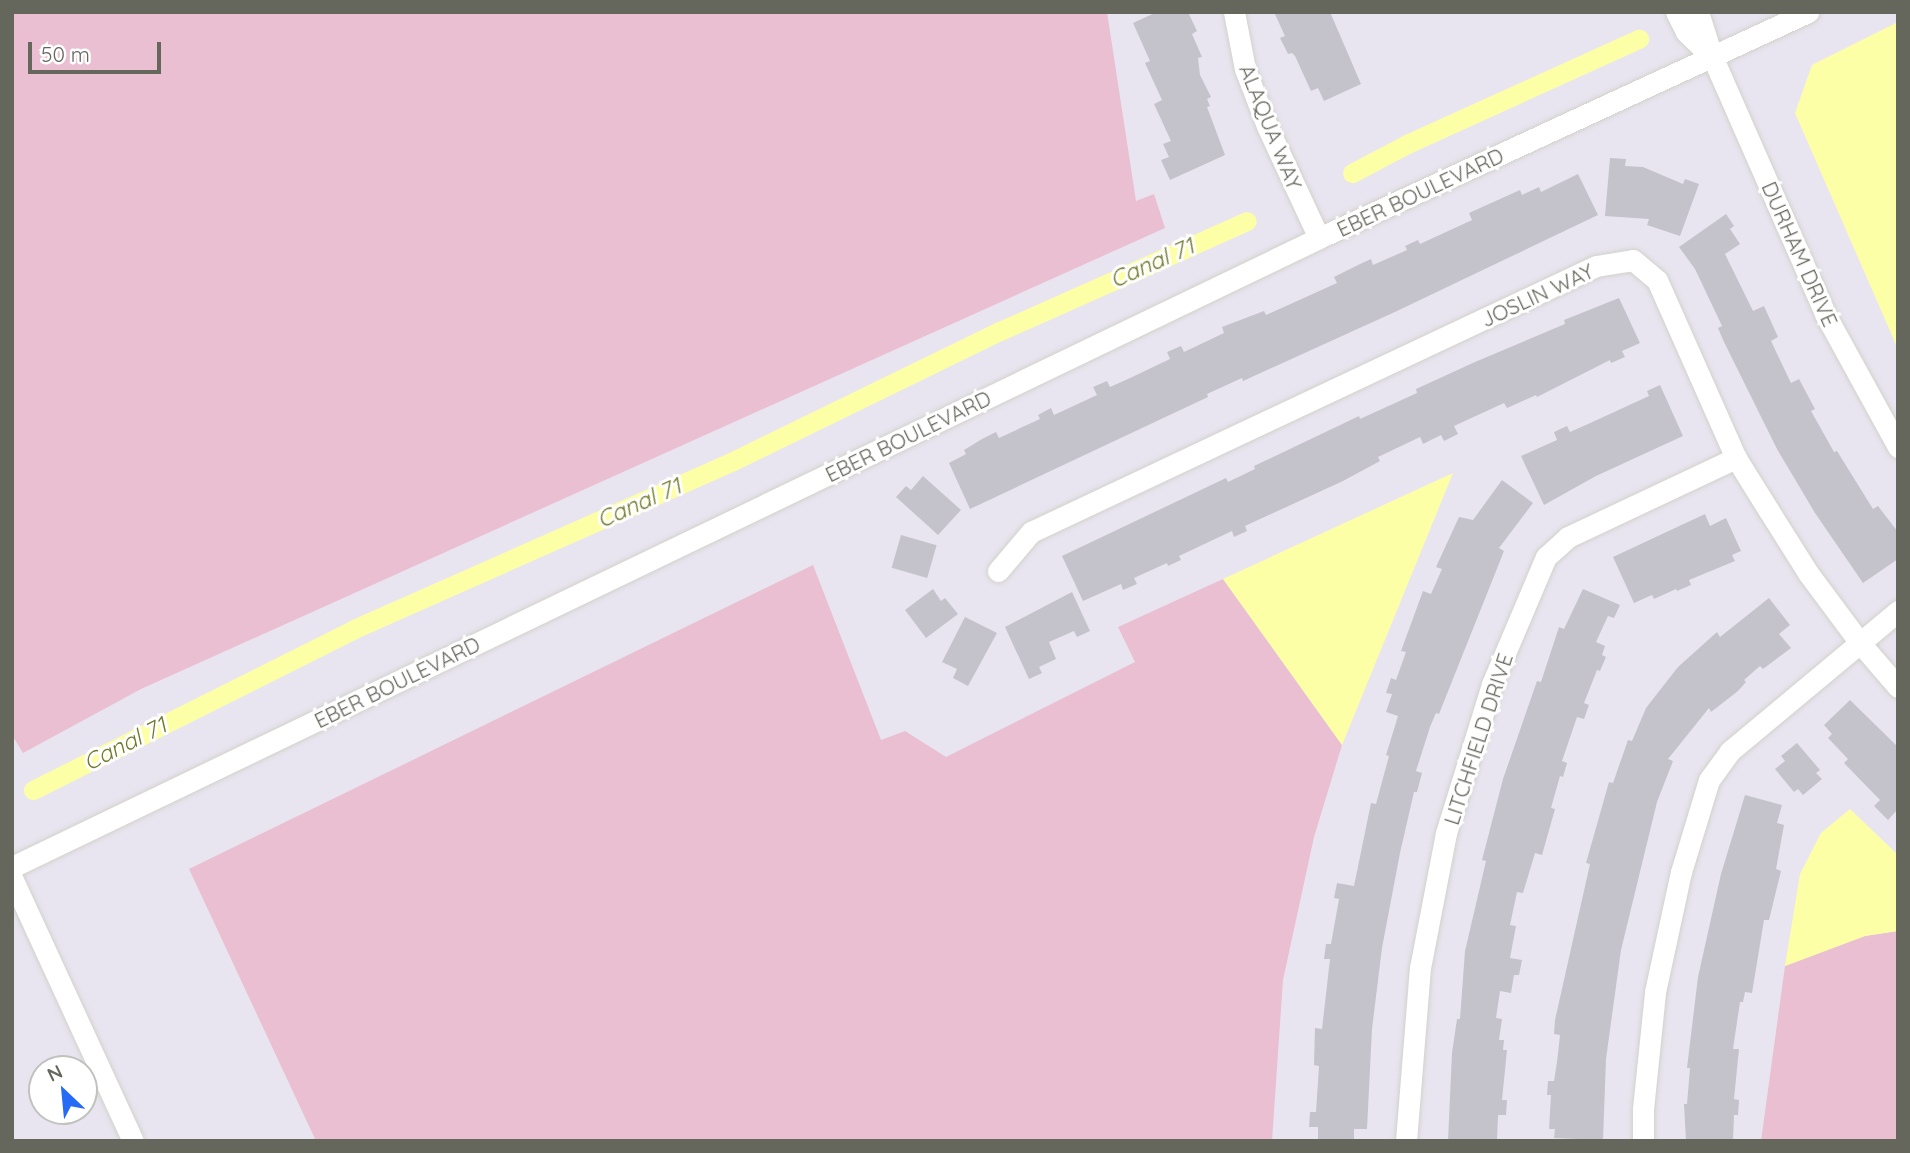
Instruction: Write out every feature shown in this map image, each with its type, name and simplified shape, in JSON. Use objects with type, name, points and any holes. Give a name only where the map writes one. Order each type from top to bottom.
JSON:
[{"type":"street","name":"ALAQUA WAY","points":[[1234,12],[1245,69],[1266,126],[1319,238]]},
{"type":"street","points":[[1676,12],[1686,32],[1712,56]]},
{"type":"street","name":"DURHAM DRIVE","points":[[1698,12],[1712,56],[1825,314],[1898,447]]},
{"type":"street","name":"EBER BOULEVARD","points":[[12,867],[1319,238],[1808,12]]},
{"type":"street","name":"JOSLIN WAY","points":[[998,571],[1031,532],[1596,266],[1633,260],[1657,280],[1736,458],[1808,573],[1860,643],[1898,687]]},
{"type":"street","name":"LITCHFIELD DRIVE","points":[[1406,1141],[1420,968],[1446,833],[1492,684],[1546,557],[1568,537],[1736,458]]},
{"type":"street","points":[[1643,1141],[1643,1109],[1655,992],[1681,872],[1709,780],[1730,751],[1898,611]]},
{"type":"street","points":[[12,878],[133,1141]]},
{"type":"shaded area","points":[[12,12],[1107,12],[1136,201],[1154,194],[1165,228],[141,689],[23,753],[12,735]]},
{"type":"shaded area","points":[[1898,22],[1898,349],[1795,113],[1812,65]]},
{"type":"shaded area","points":[[1453,473],[1342,745],[1223,579]]},
{"type":"shaded area","points":[[813,565],[881,740],[905,731],[946,757],[1135,662],[1118,627],[1223,579],[1342,745],[1314,837],[1283,980],[1272,1141],[316,1141],[189,869]]},
{"type":"shaded area","points":[[1850,809],[1898,855],[1898,931],[1865,936],[1785,966],[1800,874],[1821,833]]},
{"type":"shaded area","points":[[1898,931],[1898,1141],[1761,1141],[1785,966],[1865,936]]},
{"type":"building","points":[[1157,12],[1188,12],[1197,31],[1192,34],[1202,57],[1198,58],[1200,75],[1211,97],[1207,99],[1210,106],[1207,107],[1225,155],[1170,180],[1161,160],[1169,157],[1163,144],[1171,141],[1154,104],[1162,100],[1145,63],[1150,61],[1133,23]]},
{"type":"building","points":[[1274,12],[1330,12],[1361,84],[1324,101],[1318,88],[1311,91],[1295,56],[1288,54],[1280,38],[1285,36]]},
{"type":"building","points":[[1610,158],[1626,159],[1625,166],[1643,167],[1683,184],[1685,179],[1699,184],[1680,236],[1647,225],[1649,219],[1605,216]]},
{"type":"building","points":[[1578,174],[1598,215],[1397,311],[1243,381],[1242,378],[1207,394],[1208,397],[970,509],[949,463],[966,454],[964,450],[982,439],[996,432],[999,438],[1040,419],[1038,415],[1051,408],[1054,415],[1097,395],[1093,387],[1107,381],[1110,387],[1170,359],[1167,352],[1181,346],[1184,352],[1224,333],[1222,327],[1264,311],[1266,315],[1337,283],[1334,277],[1371,259],[1373,265],[1407,250],[1405,246],[1418,240],[1420,244],[1472,220],[1469,213],[1520,190],[1522,195],[1539,187],[1541,192]]},
{"type":"building","points":[[1726,214],[1734,226],[1730,229],[1740,244],[1725,254],[1753,311],[1764,306],[1778,337],[1771,341],[1791,383],[1799,379],[1815,409],[1811,411],[1834,452],[1837,451],[1873,509],[1878,506],[1898,532],[1898,559],[1863,583],[1815,513],[1777,449],[1724,342],[1718,328],[1722,326],[1695,269],[1679,247]]},
{"type":"building","points":[[1619,298],[1640,343],[1622,351],[1625,357],[1611,363],[1610,360],[1537,397],[1536,395],[1507,408],[1504,403],[1454,426],[1458,434],[1444,441],[1441,435],[1423,444],[1420,437],[1378,457],[1380,461],[1343,481],[1245,526],[1247,531],[1234,537],[1232,531],[1179,556],[1181,560],[1168,566],[1167,563],[1134,578],[1137,584],[1123,590],[1121,584],[1083,601],[1062,556],[1226,478],[1228,482],[1255,469],[1254,466],[1359,416],[1360,419],[1417,393],[1416,389],[1565,324],[1564,320]]},
{"type":"building","points":[[1660,385],[1683,436],[1596,476],[1544,505],[1521,456],[1557,440],[1554,432],[1567,426],[1570,432],[1649,396],[1647,391]]},
{"type":"building","points":[[923,476],[961,510],[938,535],[896,497],[906,486],[911,490]]},
{"type":"building","points":[[1502,480],[1533,503],[1499,548],[1504,551],[1439,714],[1436,713],[1430,727],[1416,771],[1422,773],[1417,792],[1414,792],[1400,853],[1382,948],[1372,1029],[1367,1129],[1354,1129],[1354,1141],[1318,1141],[1318,1127],[1309,1127],[1310,1112],[1316,1112],[1319,1066],[1314,1065],[1315,1028],[1322,1029],[1330,959],[1324,959],[1326,944],[1331,944],[1339,899],[1334,898],[1337,883],[1354,886],[1371,803],[1376,804],[1389,756],[1386,755],[1398,716],[1386,712],[1392,694],[1386,693],[1391,678],[1396,680],[1406,652],[1401,651],[1423,591],[1431,594],[1442,569],[1436,567],[1459,517],[1473,520]]},
{"type":"building","points":[[1705,514],[1710,526],[1726,518],[1741,551],[1732,555],[1735,561],[1689,580],[1691,585],[1677,591],[1676,589],[1654,599],[1652,595],[1634,603],[1613,557]]},
{"type":"building","points":[[901,535],[937,545],[927,578],[892,568]]},
{"type":"building","points":[[933,589],[941,601],[945,598],[958,614],[926,638],[905,610]]},
{"type":"building","points":[[1583,589],[1620,605],[1614,618],[1608,616],[1596,642],[1605,646],[1602,655],[1606,657],[1600,671],[1597,670],[1584,703],[1589,705],[1584,719],[1577,717],[1562,761],[1567,763],[1563,777],[1560,776],[1551,808],[1555,809],[1542,855],[1535,853],[1523,893],[1517,892],[1510,925],[1516,926],[1510,958],[1522,960],[1519,975],[1514,975],[1511,993],[1500,991],[1496,1018],[1502,1019],[1499,1040],[1504,1040],[1503,1050],[1507,1050],[1502,1100],[1507,1100],[1506,1115],[1498,1115],[1497,1141],[1448,1141],[1452,1053],[1457,1019],[1460,1019],[1465,951],[1486,861],[1482,860],[1503,779],[1537,681],[1541,682],[1559,627],[1564,629]]},
{"type":"building","points":[[1072,592],[1090,631],[1077,637],[1074,631],[1049,642],[1056,659],[1039,667],[1042,673],[1029,679],[1005,627]]},
{"type":"building","points":[[1769,598],[1790,625],[1779,634],[1791,648],[1763,669],[1760,666],[1744,680],[1746,682],[1738,691],[1711,712],[1709,708],[1668,759],[1673,761],[1657,802],[1621,950],[1606,1059],[1603,1140],[1554,1138],[1555,1129],[1549,1129],[1551,1095],[1547,1095],[1548,1081],[1554,1081],[1560,1035],[1554,1034],[1555,1020],[1590,864],[1586,863],[1609,782],[1613,783],[1628,740],[1632,741],[1646,708],[1678,667],[1717,632],[1720,637]]},
{"type":"building","points":[[965,617],[997,633],[968,686],[953,678],[957,669],[942,662]]},
{"type":"building","points":[[1850,700],[1898,747],[1898,809],[1888,820],[1874,806],[1880,800],[1844,763],[1848,759],[1828,738],[1832,734],[1824,725]]},
{"type":"building","points":[[1797,743],[1820,770],[1816,773],[1822,779],[1803,795],[1798,789],[1794,792],[1775,769],[1785,761],[1781,756]]},
{"type":"building","points":[[1745,795],[1782,805],[1777,823],[1784,825],[1776,869],[1781,871],[1769,920],[1764,920],[1752,993],[1745,992],[1743,1002],[1740,1002],[1733,1049],[1739,1049],[1734,1099],[1739,1100],[1738,1115],[1734,1115],[1733,1141],[1686,1141],[1684,1104],[1687,1104],[1690,1068],[1687,1068],[1698,977],[1721,874]]},
{"type":"waterway","name":"Canal 71","points":[[1352,173],[1407,144],[1639,39]]},
{"type":"waterway","name":"Canal 71","points":[[33,790],[354,629],[733,461],[1000,331],[1247,221]]}]
